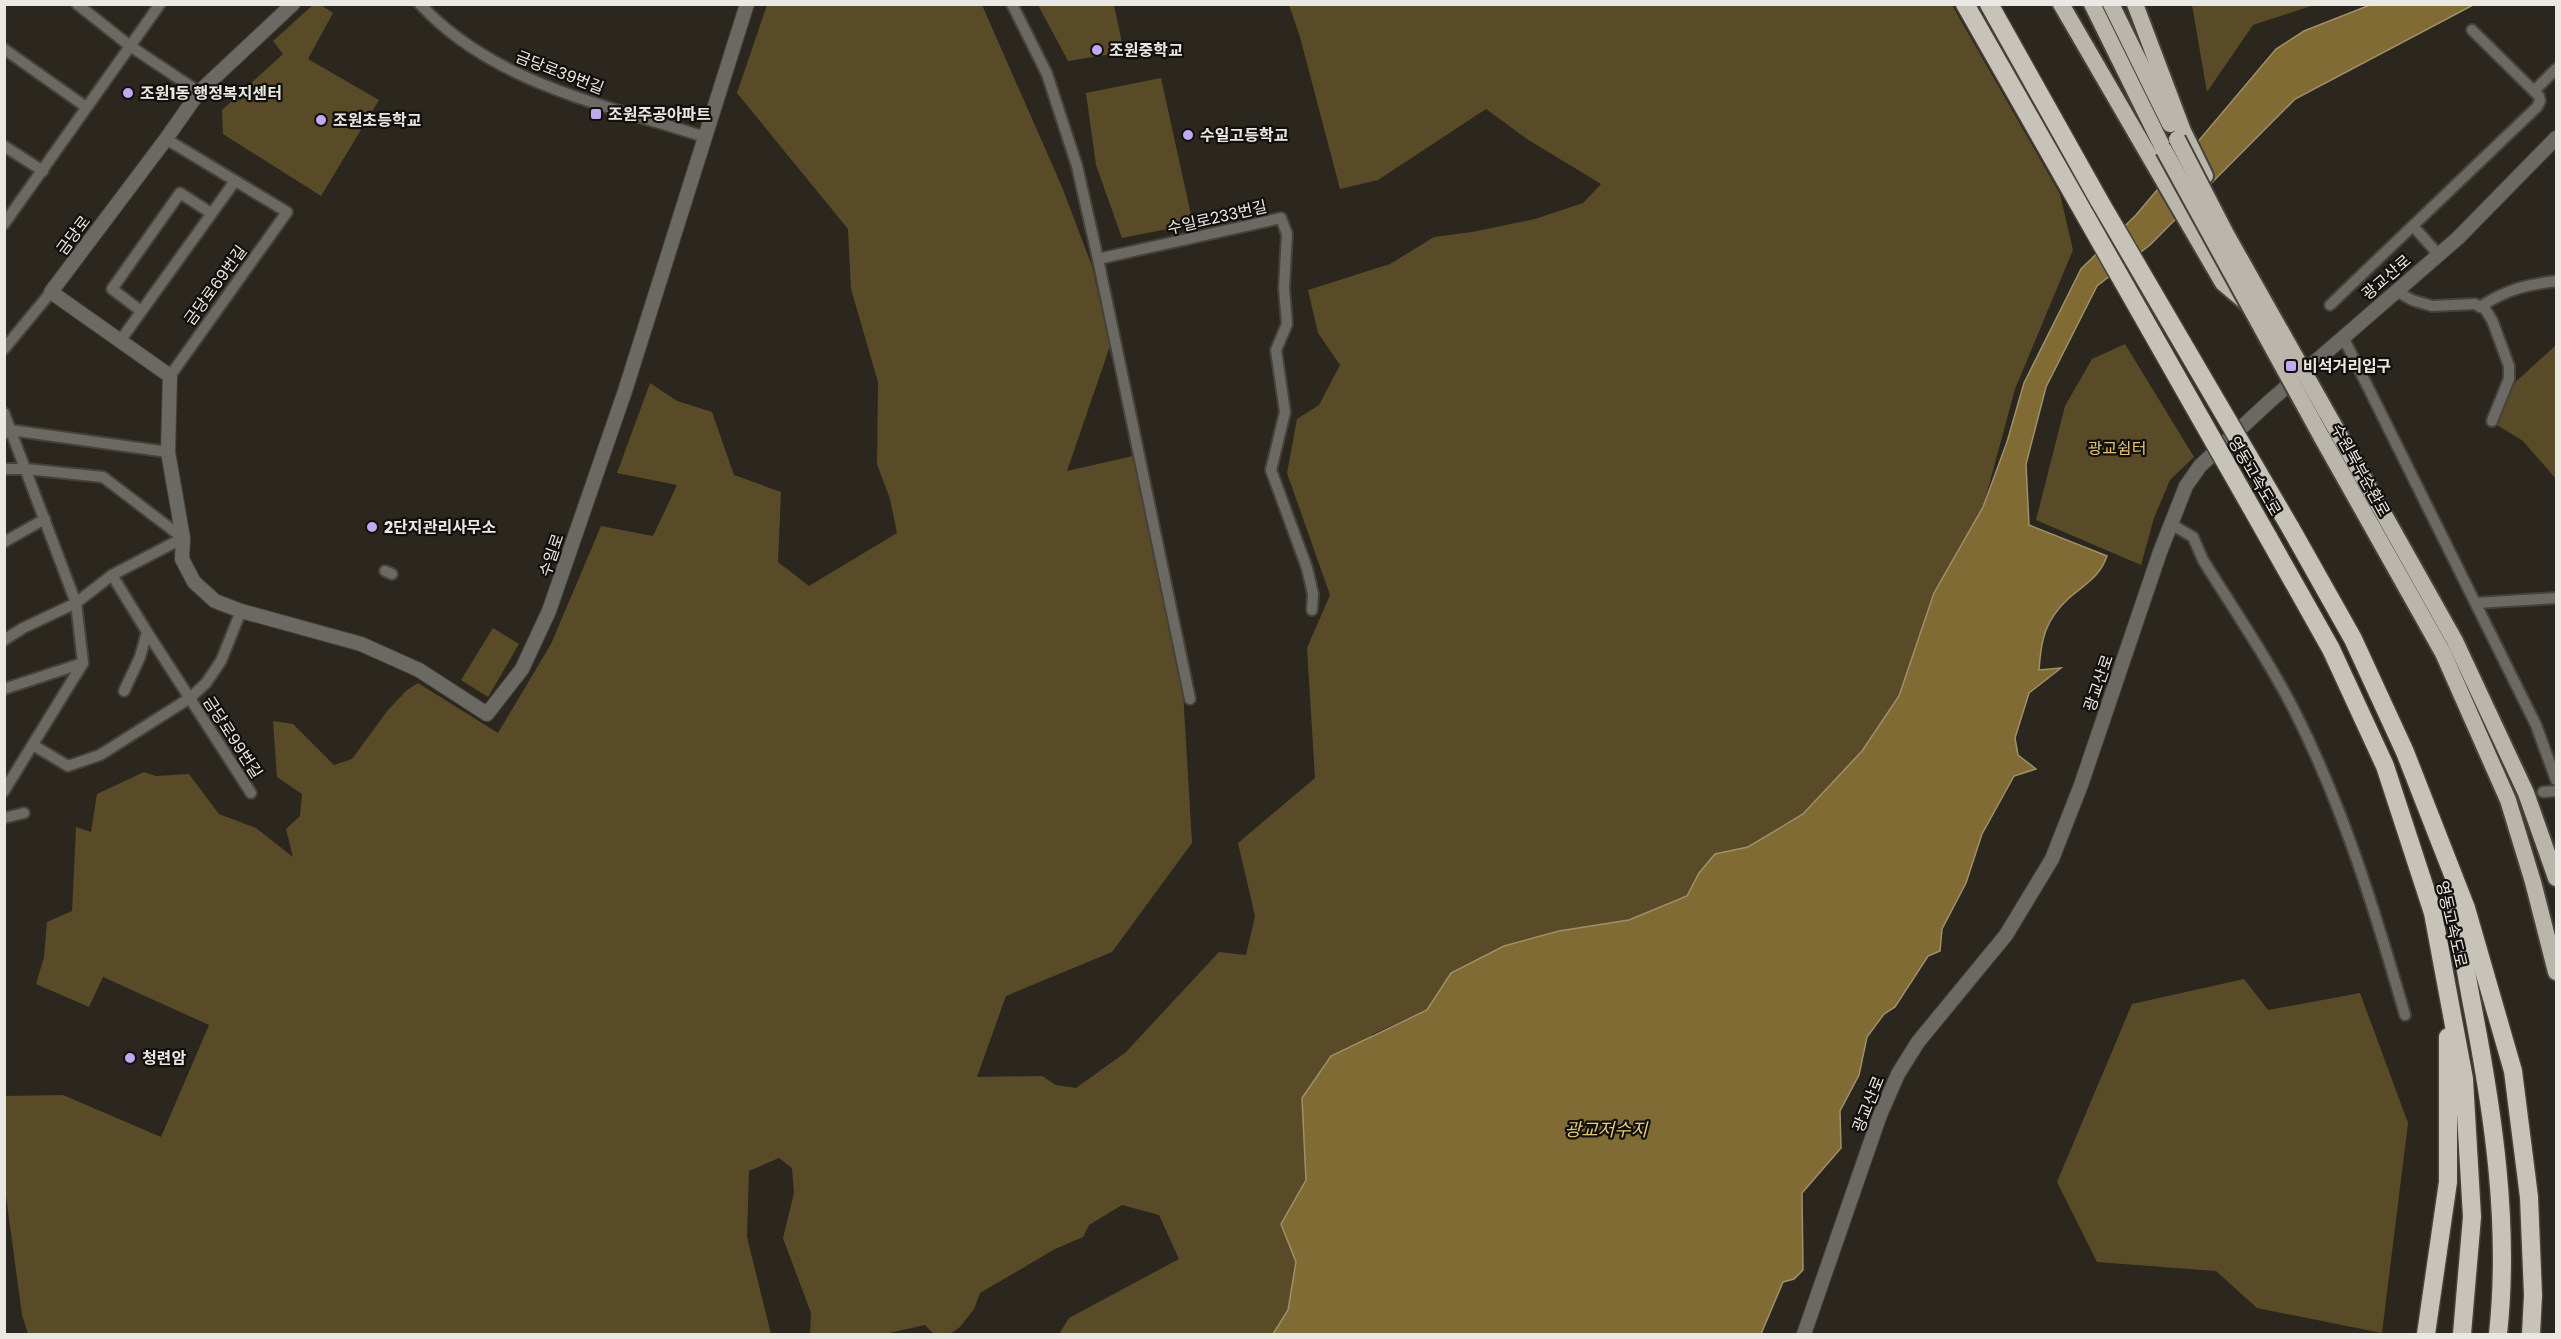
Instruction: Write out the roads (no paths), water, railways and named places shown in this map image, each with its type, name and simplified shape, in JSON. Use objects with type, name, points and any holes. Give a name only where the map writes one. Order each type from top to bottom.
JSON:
[{"type":"highway","name":"영동고속도로","points":[[1965,4],[2331,649],[2385,766],[2433,913],[2464,1079],[2472,1217],[2462,1335]]},
{"type":"highway","name":"영동고속도로","points":[[1989,4],[2100,202],[2353,639],[2405,752],[2466,908],[2513,1071],[2529,1197],[2533,1295],[2531,1335]]},
{"type":"highway","points":[[2061,4],[2159,156]]},
{"type":"highway","name":"수원북부순환로","points":[[2092,4],[2159,156],[2455,641],[2526,793],[2556,878]]},
{"type":"highway","name":"수원북부순환로","points":[[2111,4],[2180,135],[2226,234],[2443,652],[2508,800],[2534,882],[2556,967]]},
{"type":"highway","points":[[2135,4],[2180,135]]},
{"type":"highway","name":"영동고속도로","points":[[2405,752],[2443,864],[2486,1075],[2500,1198],[2502,1295],[2498,1335]]},
{"type":"highway","name":"영동고속도로","points":[[2426,1335],[2448,1182],[2448,993]]},
{"type":"street","points":[[77,4],[130,46],[199,92]]},
{"type":"street","points":[[4,224],[160,4]]},
{"type":"street","name":"금당로","points":[[4,349],[51,292],[199,92],[293,4]]},
{"type":"street","name":"금당로39번길","points":[[420,4],[434,20],[492,62],[543,85],[705,137]]},
{"type":"street","points":[[705,137],[747,4]]},
{"type":"street","points":[[1012,4],[1047,74],[1077,166],[1190,699]]},
{"type":"street","points":[[2330,305],[2537,107],[2540,101],[2534,91],[2472,30]]},
{"type":"street","points":[[4,49],[86,107]]},
{"type":"street","points":[[2534,91],[2556,69]]},
{"type":"street","name":"수일로","points":[[241,611],[361,644],[419,670],[487,714],[522,669],[549,611],[625,391],[705,137]]},
{"type":"street","name":"광교산로","points":[[1804,1335],[1880,1115],[1898,1074],[1918,1042],[2006,935],[2052,860],[2081,785],[2186,486],[2200,466],[2438,254],[2493,203],[2556,138]]},
{"type":"street","points":[[120,341],[235,181],[166,139]]},
{"type":"street","points":[[4,146],[42,171]]},
{"type":"street","name":"금당로69번길","points":[[170,376],[287,212],[235,181]]},
{"type":"street","points":[[141,311],[112,289],[166,212],[180,193],[211,213]]},
{"type":"street","name":"수일로233번길","points":[[1098,259],[1281,218],[1287,234],[1284,288],[1287,324],[1276,350],[1285,412],[1271,470],[1307,568],[1313,594],[1312,610]]},
{"type":"street","points":[[2413,226],[2438,254]]},
{"type":"street","points":[[2480,307],[2511,290],[2556,281]]},
{"type":"street","points":[[2396,291],[2412,300],[2432,306],[2463,303],[2480,307],[2492,320],[2509,366],[2509,379],[2492,421]]},
{"type":"street","points":[[51,292],[170,376],[168,452],[183,538],[182,559],[194,582],[215,601],[241,611]]},
{"type":"street","points":[[2343,337],[2536,725],[2556,780]]},
{"type":"street","points":[[4,413],[7,432],[26,469],[76,603],[83,663],[4,791]]},
{"type":"street","points":[[7,432],[168,452]]},
{"type":"street","points":[[4,470],[26,469],[103,477],[183,538]]},
{"type":"street","points":[[4,542],[45,519]]},
{"type":"street","points":[[2171,524],[2193,537],[2203,560],[2295,712],[2330,786],[2351,842],[2373,907],[2404,1015]]},
{"type":"street","points":[[4,640],[23,628],[76,603],[112,575],[183,538]]},
{"type":"street","name":"금당로99번길","points":[[112,575],[251,792]]},
{"type":"street","points":[[2476,603],[2556,597]]},
{"type":"street","name":"금당로99번길","points":[[33,745],[69,766],[100,755],[190,698],[206,682],[221,661],[241,611]]},
{"type":"street","points":[[124,691],[140,657],[147,632]]},
{"type":"street","points":[[4,689],[83,663]]},
{"type":"street","points":[[2543,792],[2556,791]]},
{"type":"street","points":[[4,818],[24,813]]},
{"type":"water","name":"광교저수지","points":[[2370,5],[2473,5],[2295,99],[2150,245],[2097,286],[2046,387],[2026,464],[2029,525],[2107,556],[2096,575],[2061,606],[2049,622],[2043,639],[2039,670],[2061,668],[2029,693],[2015,738],[2018,755],[2036,769],[2014,776],[1982,834],[1966,883],[1942,929],[1940,951],[1928,956],[1895,1007],[1884,1014],[1867,1037],[1859,1075],[1840,1111],[1841,1148],[1802,1193],[1803,1270],[1794,1279],[1783,1282],[1761,1334],[1273,1334],[1288,1310],[1296,1262],[1281,1224],[1306,1180],[1302,1098],[1331,1056],[1427,1010],[1451,973],[1504,946],[1559,931],[1629,920],[1687,896],[1699,873],[1715,854],[1748,847],[1803,814],[1862,751],[1899,696],[1934,593],[1983,507],[2007,442],[2024,383],[2081,269],[2136,215],[2276,49],[2304,31]]},
{"type":"place","name":"조원중학교","points":[[1097,50]]},
{"type":"place","name":"조원1동 행정복지센터","points":[[128,93]]},
{"type":"place","name":"조원주공아파트","points":[[596,114]]},
{"type":"place","name":"조원초등학교","points":[[321,120]]},
{"type":"place","name":"수일고등학교","points":[[1188,135]]},
{"type":"place","name":"비석거리입구","points":[[2291,366]]},
{"type":"place","name":"2단지관리사무소","points":[[372,527]]},
{"type":"place","name":"청련암","points":[[130,1058]]},
{"type":"park label","name":"광교쉼터","points":[[2117,448]]}]
